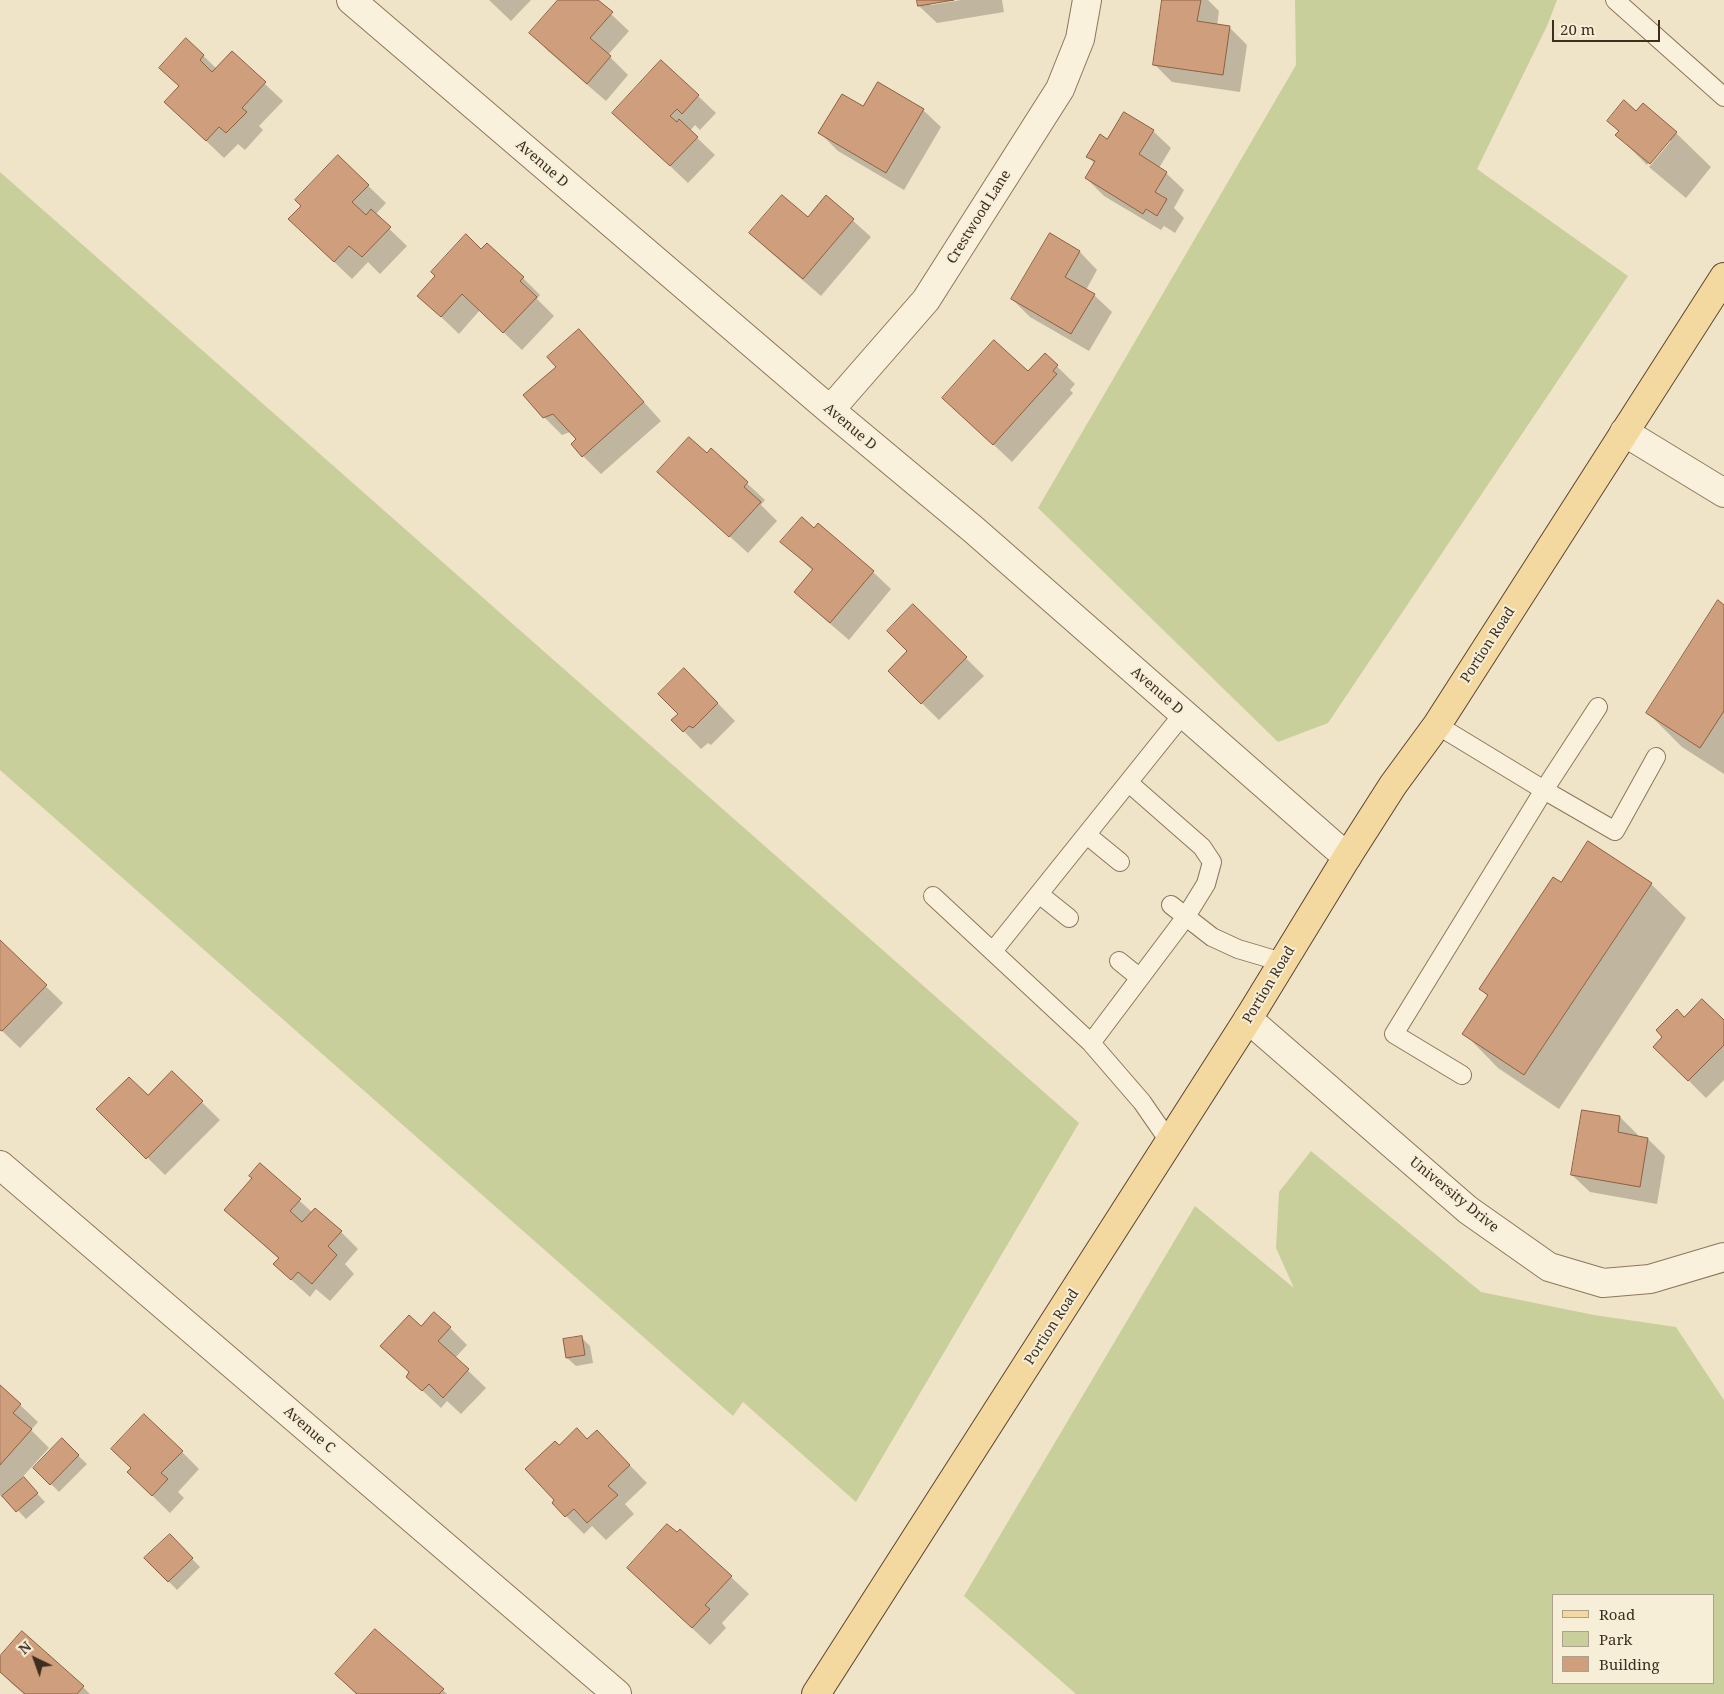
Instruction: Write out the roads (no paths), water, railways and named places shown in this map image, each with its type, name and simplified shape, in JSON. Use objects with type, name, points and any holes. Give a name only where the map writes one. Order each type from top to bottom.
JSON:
[{"type":"main road","name":"Portion Road","points":[[816,1694],[1248,1019],[1393,785],[1437,725],[1724,277]]},
{"type":"street","name":"Avenue D","points":[[351,0],[830,410],[974,530],[1347,857]]},
{"type":"street","name":"Crestwood Lane","points":[[830,410],[926,300],[1060,89],[1080,39],[1087,0]]},
{"type":"street","points":[[1624,432],[1724,493]]},
{"type":"street","name":"University Drive","points":[[1248,1019],[1468,1210],[1549,1267],[1603,1283],[1650,1278],[1724,1257]]},
{"type":"street","name":"Avenue C","points":[[0,1165],[617,1694]]},
{"type":"lane","points":[[1615,0],[1724,97]]},
{"type":"lane","points":[[1462,1075],[1394,1034],[1544,790],[1598,707]]},
{"type":"lane","points":[[993,951],[1184,714]]},
{"type":"lane","points":[[1437,725],[1615,831],[1656,757]]},
{"type":"lane","points":[[1091,1043],[1185,918],[1206,884],[1212,862],[1202,847],[1129,783]]},
{"type":"lane","points":[[1087,835],[1120,862]]},
{"type":"lane","points":[[1039,894],[1069,918]]},
{"type":"lane","points":[[933,896],[1091,1043],[1142,1102],[1169,1141]]},
{"type":"lane","points":[[1170,905],[1212,937],[1238,950],[1282,962]]},
{"type":"lane","points":[[1120,961],[1140,978]]}]
